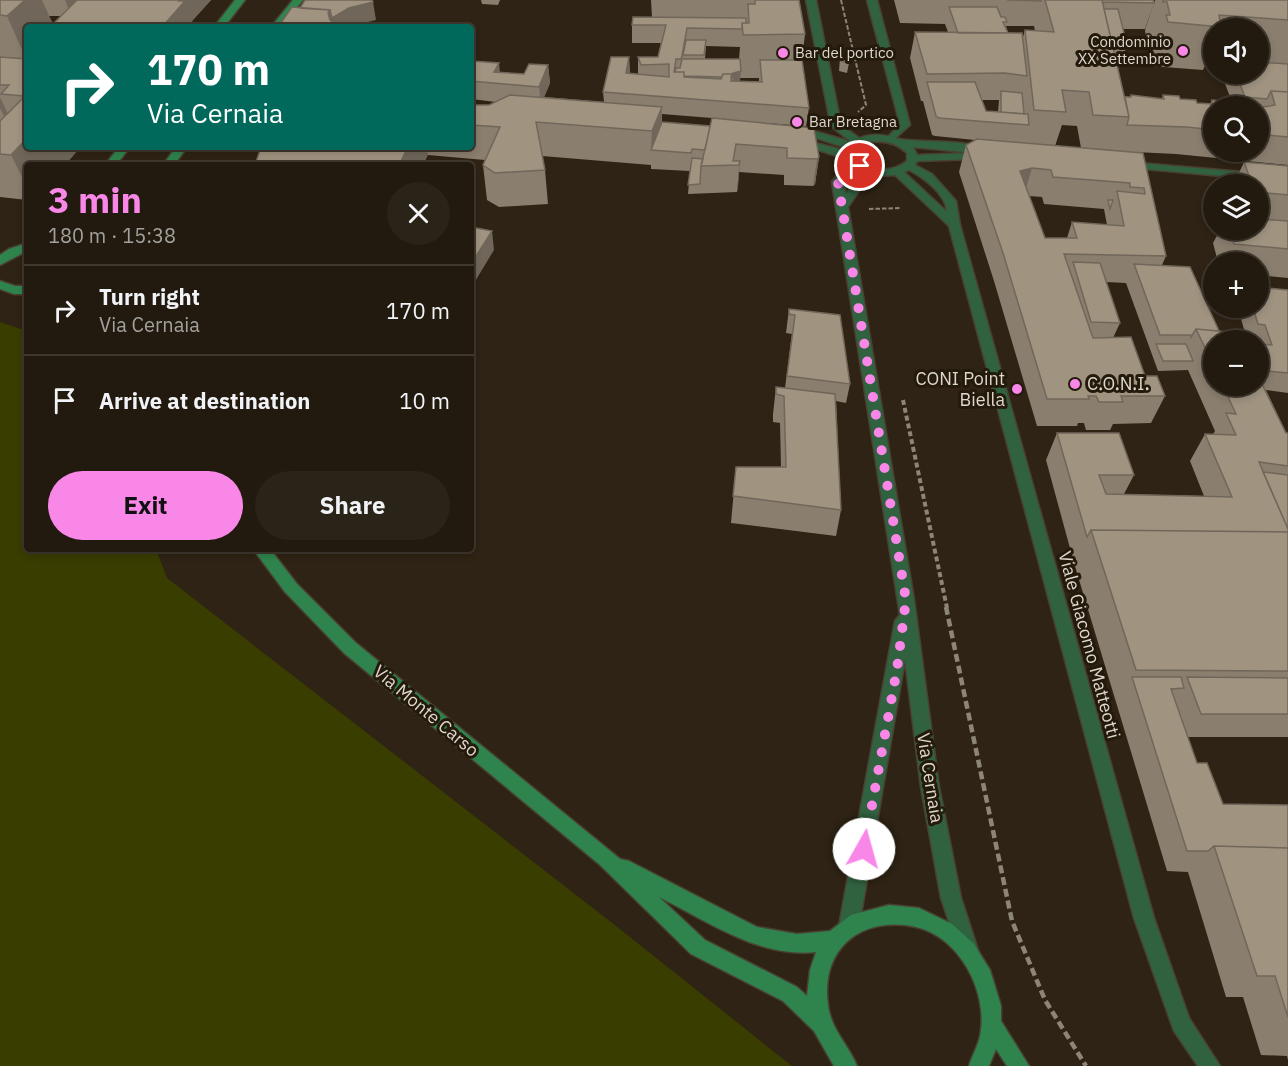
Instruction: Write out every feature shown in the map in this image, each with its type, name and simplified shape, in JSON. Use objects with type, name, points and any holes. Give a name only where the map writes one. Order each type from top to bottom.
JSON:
[{"type":"main road","points":[[221,24],[240,0]]},
{"type":"main road","points":[[278,24],[298,0]]},
{"type":"main road","points":[[112,162],[122,150]]},
{"type":"main road","points":[[170,162],[180,150]]},
{"type":"main road","points":[[2,258],[24,247]]},
{"type":"main road","points":[[9,288],[24,296]]},
{"type":"main road","name":"Via Monte Carso","points":[[263,552],[291,588],[350,648],[606,858],[698,947],[790,994],[820,1023]]},
{"type":"main road","name":"Via Monte Carso","points":[[606,858],[754,936],[796,944],[833,940]]},
{"type":"main road","name":"Via Monte Carso","points":[[847,1066],[833,1050],[820,1023],[815,993],[820,964],[833,940],[849,926],[872,916],[897,914],[923,919],[948,933],[969,952],[983,976],[992,1001],[993,1027],[988,1051],[979,1066]]},
{"type":"main road","points":[[993,1027],[1019,1066]]},
{"type":"street","points":[[785,136],[854,151],[873,138],[954,146],[994,153],[912,162],[897,171],[868,170],[854,151],[836,126],[811,0]]},
{"type":"street","points":[[872,0],[905,125],[897,141]]},
{"type":"street","name":"Viale Giacomo Matteotti","points":[[897,141],[908,148],[912,162],[952,203],[954,225],[1144,918],[1181,1024],[1210,1066]]},
{"type":"street","name":"Via Cernaia","points":[[854,151],[838,182],[906,600],[930,787],[951,898],[969,952]]},
{"type":"street","points":[[1112,164],[1288,179]]},
{"type":"street","name":"Viale Giacomo Matteotti","points":[[897,171],[954,225]]},
{"type":"street","points":[[843,206],[859,183],[877,172]]},
{"type":"street","name":"Via Cernaia","points":[[849,926],[858,891],[868,819],[897,669],[906,600]]},
{"type":"path","points":[[841,0],[866,105],[865,109],[850,116]]},
{"type":"path","points":[[862,209],[936,206]]},
{"type":"path","points":[[902,396],[1012,921],[1045,1000],[1086,1066]]},
{"type":"shaded area","points":[[0,322],[24,330],[24,552],[157,552],[167,578],[611,922],[792,1066],[0,1066]]},
{"type":"building","points":[[0,0],[25,0],[7,16],[0,15]]},
{"type":"building","points":[[77,0],[185,1],[165,24],[53,24]]},
{"type":"building","points":[[305,0],[372,0],[373,2],[349,8],[332,18],[330,10],[300,8]]},
{"type":"building","points":[[755,0],[799,0],[805,34],[743,35],[742,23],[749,23],[748,4],[755,4]]},
{"type":"building","points":[[1045,0],[1102,0],[1129,117],[1093,115],[1089,92],[1062,90],[1066,112],[1034,110],[1025,30],[1054,32]]},
{"type":"building","points":[[1102,0],[1153,0],[1154,3],[1103,2]]},
{"type":"building","points":[[1163,0],[1288,0],[1288,20],[1219,15],[1220,18],[1203,18],[1203,25],[1168,22],[1166,15],[1170,15],[1167,2]]},
{"type":"building","points":[[292,7],[330,10],[328,13],[330,20],[335,24],[280,24]]},
{"type":"building","points":[[949,7],[997,7],[1001,17],[1005,17],[1007,22],[1003,22],[1008,33],[958,33]]},
{"type":"building","points":[[1104,9],[1118,9],[1127,45],[1112,44]]},
{"type":"building","points":[[633,17],[746,18],[746,23],[742,23],[742,29],[687,28],[682,56],[681,59],[676,59],[674,72],[684,72],[684,77],[721,79],[723,74],[732,74],[731,81],[762,82],[760,60],[802,60],[809,108],[603,92],[611,57],[629,57],[626,73],[669,77],[669,64],[641,65],[638,57],[658,57],[666,25],[632,25]]},
{"type":"building","points":[[915,32],[1022,33],[1027,76],[1005,73],[927,74]]},
{"type":"building","points":[[686,40],[706,40],[704,55],[683,55]]},
{"type":"building","points":[[0,57],[24,59],[24,96],[1,94],[9,85],[0,85]]},
{"type":"building","points":[[840,58],[848,58],[849,63],[841,61]]},
{"type":"building","points":[[682,59],[740,59],[741,71],[733,73],[732,77],[732,74],[723,74],[722,77],[684,76],[684,72],[675,72],[676,68],[680,68]]},
{"type":"building","points":[[474,61],[499,63],[494,72],[524,74],[529,64],[548,65],[539,87],[474,81]]},
{"type":"building","points":[[1269,63],[1288,64],[1288,92],[1271,91],[1268,96],[1245,96],[1240,84],[1269,84]]},
{"type":"building","points":[[927,82],[975,82],[986,111],[1028,114],[1029,125],[939,118],[936,116]]},
{"type":"building","points":[[1001,91],[1022,93],[1024,114],[1001,112]]},
{"type":"building","points":[[1271,91],[1288,92],[1288,137],[1269,135],[1269,106],[1275,105]]},
{"type":"building","points":[[510,95],[662,107],[652,131],[536,122],[545,170],[495,173],[483,165],[500,127],[474,125],[474,105],[489,105]]},
{"type":"building","points":[[1131,95],[1164,99],[1163,95],[1196,100],[1197,103],[1203,103],[1203,129],[1127,125],[1129,117],[1125,97],[1131,97]]},
{"type":"building","points":[[24,97],[24,141],[11,155],[0,154],[0,121]]},
{"type":"building","points":[[712,118],[814,128],[819,157],[817,159],[787,158],[787,148],[736,144],[733,161],[740,161],[739,165],[701,166]]},
{"type":"building","points":[[662,122],[710,126],[705,150],[692,149],[691,153],[651,150]]},
{"type":"building","points":[[977,139],[1143,153],[1166,256],[1064,254],[1093,338],[1131,337],[1145,376],[1157,376],[1165,396],[1121,396],[1123,402],[1099,402],[1096,396],[1088,396],[1089,399],[1047,399],[1003,253],[966,145]],"holes":[[[1032,168],[1051,170],[1053,177],[1130,183],[1130,187],[1144,188],[1145,194],[1117,191],[1124,226],[1072,222],[1077,238],[1045,238],[1020,171]]]},
{"type":"building","points":[[260,150],[406,150],[400,162],[256,162]]},
{"type":"building","points":[[692,158],[703,159],[700,184],[688,185]]},
{"type":"building","points":[[1244,162],[1288,166],[1288,195],[1269,193],[1269,174],[1248,174]]},
{"type":"building","points":[[1269,220],[1288,221],[1288,249],[1234,244],[1233,240],[1269,240]]},
{"type":"building","points":[[474,228],[492,231],[474,259]]},
{"type":"building","points":[[1073,262],[1100,263],[1120,323],[1091,322]]},
{"type":"building","points":[[1134,264],[1190,267],[1203,296],[1203,318],[1213,318],[1219,330],[1196,329],[1191,337],[1191,335],[1160,335]]},
{"type":"building","points":[[1269,288],[1288,290],[1288,373],[1269,371],[1269,345],[1272,345],[1269,330],[1265,325],[1258,324],[1256,318],[1269,318]]},
{"type":"building","points":[[789,309],[840,315],[850,384],[787,376],[795,315],[789,314]]},
{"type":"building","points":[[1196,329],[1207,330],[1203,330],[1203,343]]},
{"type":"building","points":[[1156,344],[1186,344],[1193,361],[1163,361]]},
{"type":"building","points":[[776,387],[835,394],[841,510],[733,496],[736,467],[786,467],[784,396],[776,394]]},
{"type":"building","points":[[1228,396],[1268,396],[1288,433],[1288,466],[1259,462],[1288,532],[1091,530],[1087,537],[1057,433],[1119,433],[1134,475],[1099,475],[1106,494],[1232,497],[1205,434],[1236,435],[1226,413],[1236,414]]},
{"type":"building","points":[[1263,472],[1288,475],[1288,529]]},
{"type":"building","points":[[1091,530],[1288,532],[1288,671],[1136,670]]},
{"type":"building","points":[[1132,677],[1181,677],[1184,688],[1171,689],[1197,763],[1207,763],[1223,804],[1288,805],[1288,848],[1214,846],[1208,851],[1187,851]]},
{"type":"building","points":[[1187,677],[1288,678],[1288,714],[1201,714]]},
{"type":"building","points":[[1214,846],[1288,848],[1288,1017],[1275,976],[1257,976]]},
{"type":"place","name":"Condominio XX Settembre","points":[[1183,51]]},
{"type":"place","name":"Bar del portico","points":[[783,53]]},
{"type":"place","name":"Bar Bretagna","points":[[797,122]]},
{"type":"place","name":"C.O.N.I.","points":[[1075,384]]},
{"type":"place","name":"CONI Point Biella","points":[[1017,389]]},
{"type":"route","points":[[860,166],[854,161],[838,182],[906,600],[897,669],[864,849]]}]
